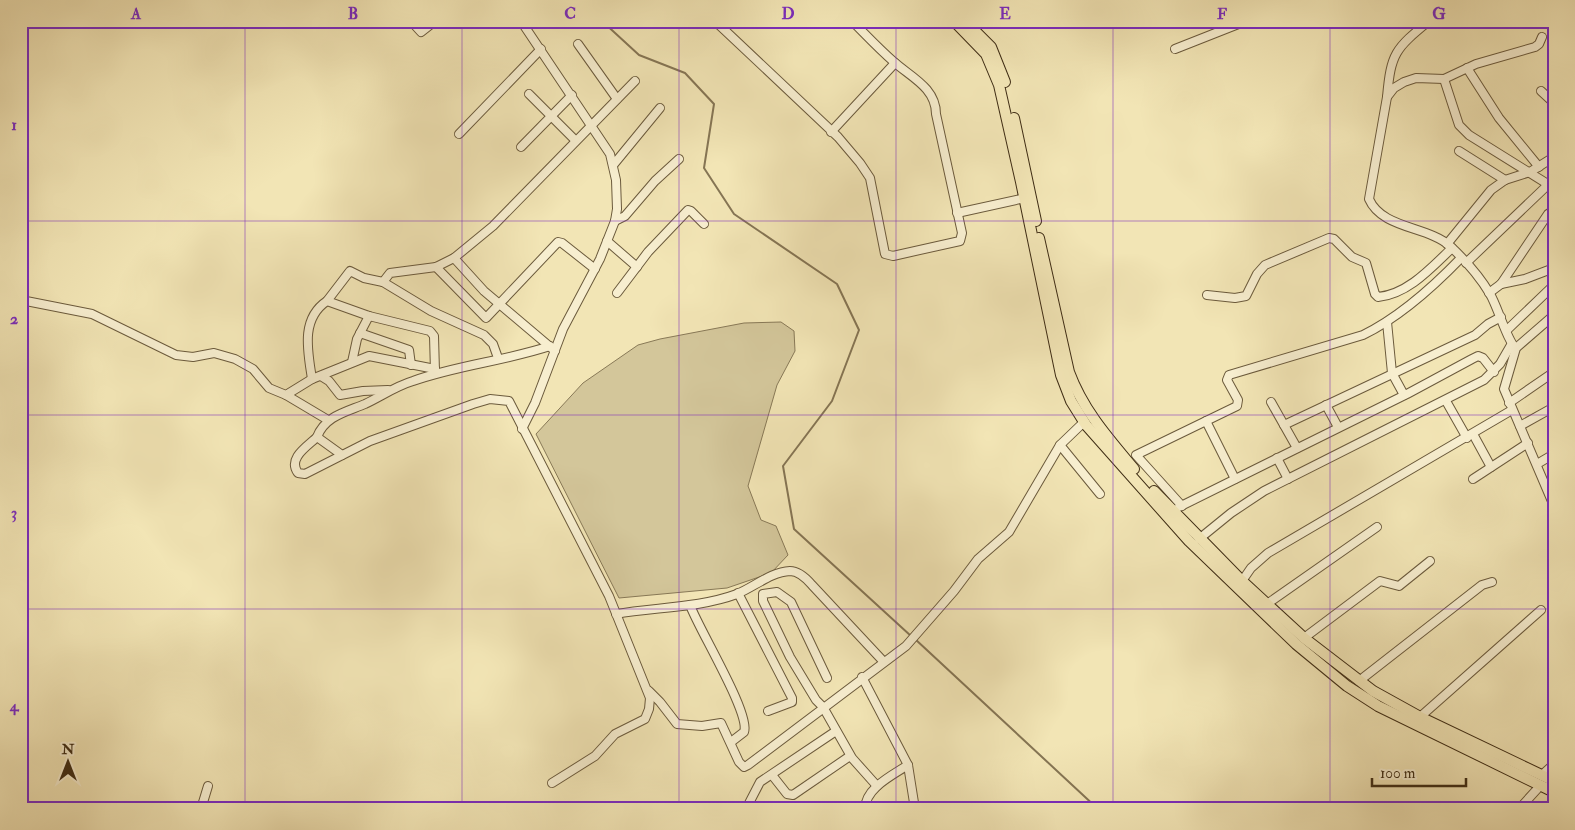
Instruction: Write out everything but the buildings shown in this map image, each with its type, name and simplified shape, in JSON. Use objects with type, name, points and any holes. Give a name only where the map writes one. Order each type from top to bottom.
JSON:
[{"type":"main road","points":[[954,21],[980,46],[993,68],[1027,198]]},
{"type":"main road","points":[[965,21],[991,47],[999,64],[1065,374],[1088,423],[1197,541],[1347,686],[1378,706],[1544,788]]},
{"type":"main road","points":[[1088,423],[1173,511],[1197,541],[1268,604],[1304,643],[1390,702],[1546,777],[1550,785],[1544,788]]},
{"type":"main road","points":[[1544,788],[1546,777]]},
{"type":"street","points":[[411,21],[421,32],[435,21]]},
{"type":"street","points":[[521,21],[593,125],[614,164],[617,194],[615,222],[595,269],[552,348],[535,403],[522,429]]},
{"type":"street","points":[[715,21],[849,149],[870,178],[885,254],[893,256],[960,241],[962,233],[936,114],[936,104],[920,82],[895,63],[852,21]]},
{"type":"street","points":[[724,29],[731,21]]},
{"type":"street","points":[[1175,48],[1246,21]]},
{"type":"street","points":[[1429,21],[1398,48],[1390,67],[1387,97],[1369,199],[1373,208],[1378,213],[1450,246],[1489,293],[1514,347],[1505,383],[1511,407],[1551,492],[1554,506]]},
{"type":"street","points":[[1387,97],[1394,88],[1404,82],[1416,78],[1444,79],[1467,68],[1534,48],[1539,44],[1542,37]]},
{"type":"street","points":[[578,44],[617,99]]},
{"type":"street","points":[[459,134],[541,49]]},
{"type":"street","points":[[831,132],[895,63]]},
{"type":"street","points":[[1467,68],[1499,118],[1539,167]]},
{"type":"street","points":[[1182,506],[1136,455],[1237,406],[1238,400],[1227,380],[1229,375],[1363,335],[1387,322],[1552,184],[1470,135],[1459,125],[1444,79]]},
{"type":"street","points":[[384,282],[388,275],[394,272],[436,267],[454,258],[493,226],[575,140],[593,125],[635,81]]},
{"type":"street","points":[[1541,91],[1554,103]]},
{"type":"street","points":[[529,94],[575,140]]},
{"type":"street","points":[[521,147],[572,94]]},
{"type":"street","points":[[614,164],[660,108]]},
{"type":"street","points":[[1459,151],[1505,180]]},
{"type":"street","points":[[1207,295],[1236,298],[1246,296],[1257,274],[1265,265],[1329,238],[1334,239],[1352,257],[1366,263],[1374,294],[1378,297],[1384,297],[1419,280],[1450,246],[1491,190],[1505,180],[1530,172],[1554,157]]},
{"type":"street","points":[[615,222],[625,216],[655,180],[679,159]]},
{"type":"street","points":[[957,213],[1027,198]]},
{"type":"street","points":[[617,293],[637,267],[688,210],[704,224]]},
{"type":"street","points":[[1489,293],[1501,284],[1548,214],[1554,210]]},
{"type":"street","points":[[607,241],[637,267]]},
{"type":"street","points":[[436,267],[485,318],[488,318],[499,304],[560,242],[595,269]]},
{"type":"street","points":[[454,258],[484,291],[552,348]]},
{"type":"street","points":[[1501,284],[1526,279],[1554,268]]},
{"type":"street","points":[[312,379],[306,338],[310,325],[320,307],[327,301],[350,271],[364,278],[384,282],[431,311],[484,335],[493,344],[498,358]]},
{"type":"street","points":[[1507,330],[1554,286]]},
{"type":"street","points":[[21,300],[92,314],[176,356],[193,357],[214,353],[236,359],[253,369],[269,388],[328,420]]},
{"type":"street","points":[[327,301],[369,316],[432,333],[435,342],[435,371]]},
{"type":"street","points":[[1197,541],[1246,502],[1484,380],[1494,372],[1514,347],[1554,315]]},
{"type":"street","points":[[352,362],[360,333],[369,316]]},
{"type":"street","points":[[1284,425],[1476,335],[1488,324],[1501,318]]},
{"type":"street","points":[[1387,322],[1392,374],[1404,395]]},
{"type":"street","points":[[360,333],[407,349],[410,352],[411,365]]},
{"type":"street","points":[[552,348],[521,356],[498,358],[435,371],[388,390],[374,400],[328,420],[321,427],[317,437],[297,456],[295,464],[298,473],[306,474],[370,442],[490,398],[509,401],[616,614],[649,692],[650,705],[645,719],[615,734],[595,756],[552,783]]},
{"type":"street","points":[[286,396],[312,379],[369,356],[435,371]]},
{"type":"street","points":[[1173,511],[1478,356],[1483,358],[1494,372]]},
{"type":"street","points":[[1242,581],[1251,568],[1268,553],[1470,436],[1511,407],[1554,372]]},
{"type":"street","points":[[321,376],[329,381],[340,396],[363,391],[388,390]]},
{"type":"street","points":[[1446,401],[1491,467]]},
{"type":"street","points":[[1271,402],[1297,448]]},
{"type":"street","points":[[1326,405],[1338,427]]},
{"type":"street","points":[[1520,426],[1554,407]]},
{"type":"street","points":[[1206,421],[1235,479]]},
{"type":"street","points":[[649,692],[660,702],[677,724],[697,726],[721,723],[739,762],[746,766],[906,646],[978,559],[1009,532],[1060,446],[1088,423]]},
{"type":"street","points":[[317,437],[342,455]]},
{"type":"street","points":[[1473,480],[1528,443]]},
{"type":"street","points":[[1060,446],[1100,494]]},
{"type":"street","points":[[1537,464],[1554,454]]},
{"type":"street","points":[[1277,458],[1288,480]]},
{"type":"street","points":[[1268,604],[1377,527]]},
{"type":"street","points":[[1304,643],[1380,581],[1399,586],[1430,561]]},
{"type":"street","points":[[616,614],[690,605],[738,593],[764,580],[787,571],[794,571],[812,584],[884,661]]},
{"type":"street","points":[[1359,681],[1482,585],[1492,582]]},
{"type":"street","points":[[827,678],[791,602],[777,592],[763,594],[763,600],[790,657],[816,700],[823,707],[850,756],[877,786]]},
{"type":"street","points":[[738,593],[792,698],[792,702],[768,711]]},
{"type":"street","points":[[690,605],[697,623],[731,686],[745,721],[744,732],[730,742]]},
{"type":"street","points":[[1420,717],[1541,610]]},
{"type":"street","points":[[862,678],[908,765],[916,809]]},
{"type":"street","points":[[746,809],[756,786],[836,731]]},
{"type":"street","points":[[772,775],[786,794],[794,795],[850,756]]},
{"type":"street","points":[[1546,777],[1554,764]]},
{"type":"street","points":[[865,809],[866,800],[877,786],[908,765]]},
{"type":"street","points":[[201,809],[208,786]]},
{"type":"street","points":[[1519,809],[1544,788]]},
{"type":"shaded area","points":[[781,322],[794,331],[795,351],[777,385],[748,486],[761,520],[776,526],[788,555],[771,573],[727,588],[619,598],[536,434],[583,383],[638,345],[744,323]]},
{"type":"waterway","points":[[602,21],[639,55],[685,73],[714,104],[704,168],[734,214],[837,284],[859,330],[832,401],[783,466],[794,529],[911,636]]},
{"type":"waterway","points":[[915,639],[1098,809]]}]
